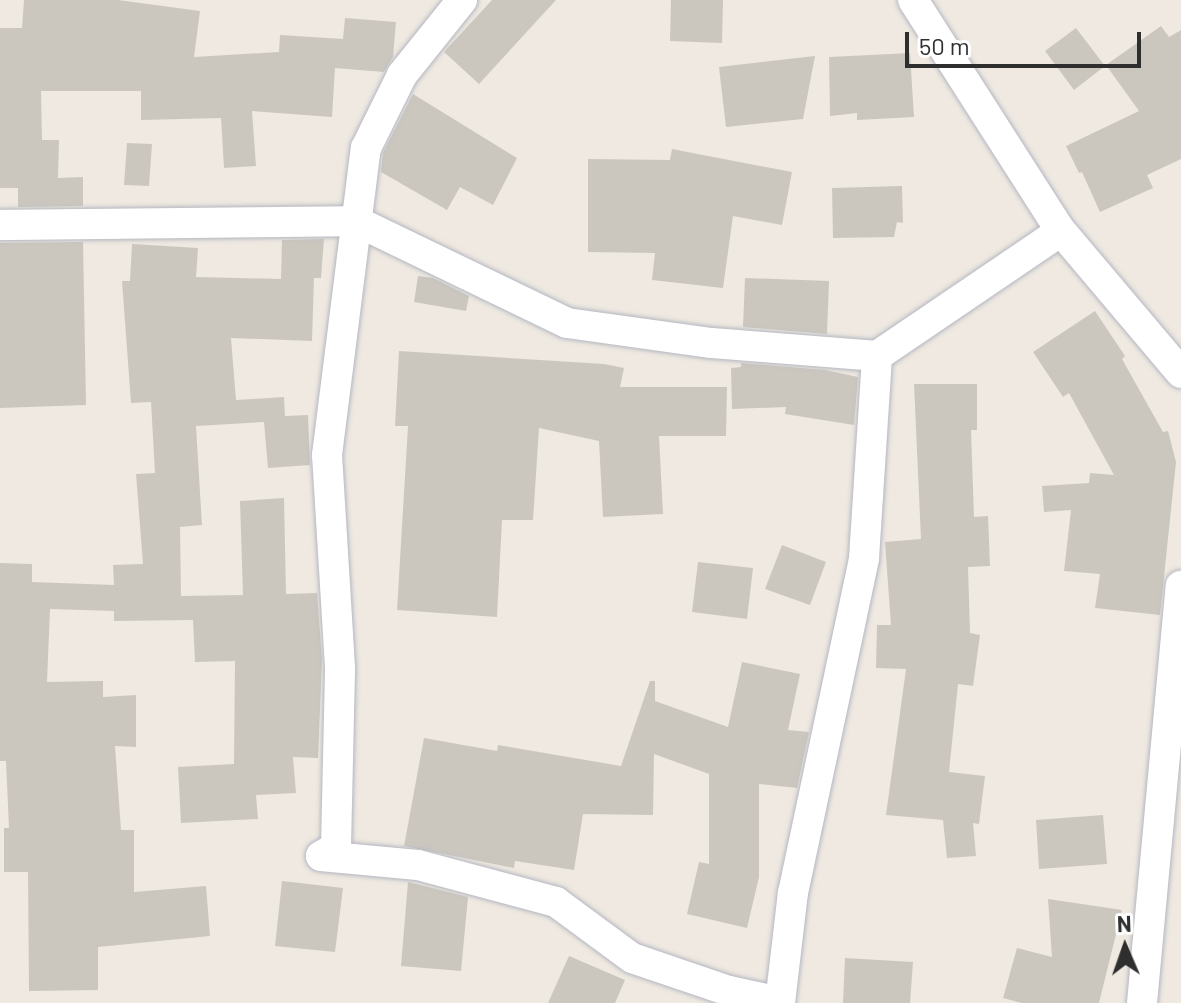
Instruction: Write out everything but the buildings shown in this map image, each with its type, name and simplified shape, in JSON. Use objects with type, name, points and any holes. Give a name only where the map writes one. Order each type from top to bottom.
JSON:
[{"type":"street","points":[[462,0],[402,75],[366,148],[327,455],[340,667],[336,847],[321,856],[418,865],[556,902],[632,958],[729,991],[780,1003],[793,893],[864,558],[877,356]]},
{"type":"street","points":[[913,0],[1061,231],[1181,373]]},
{"type":"street","points":[[0,225],[356,221],[567,323],[712,343],[877,356],[1061,231]]},
{"type":"street","points":[[1142,1003],[1181,586]]}]
